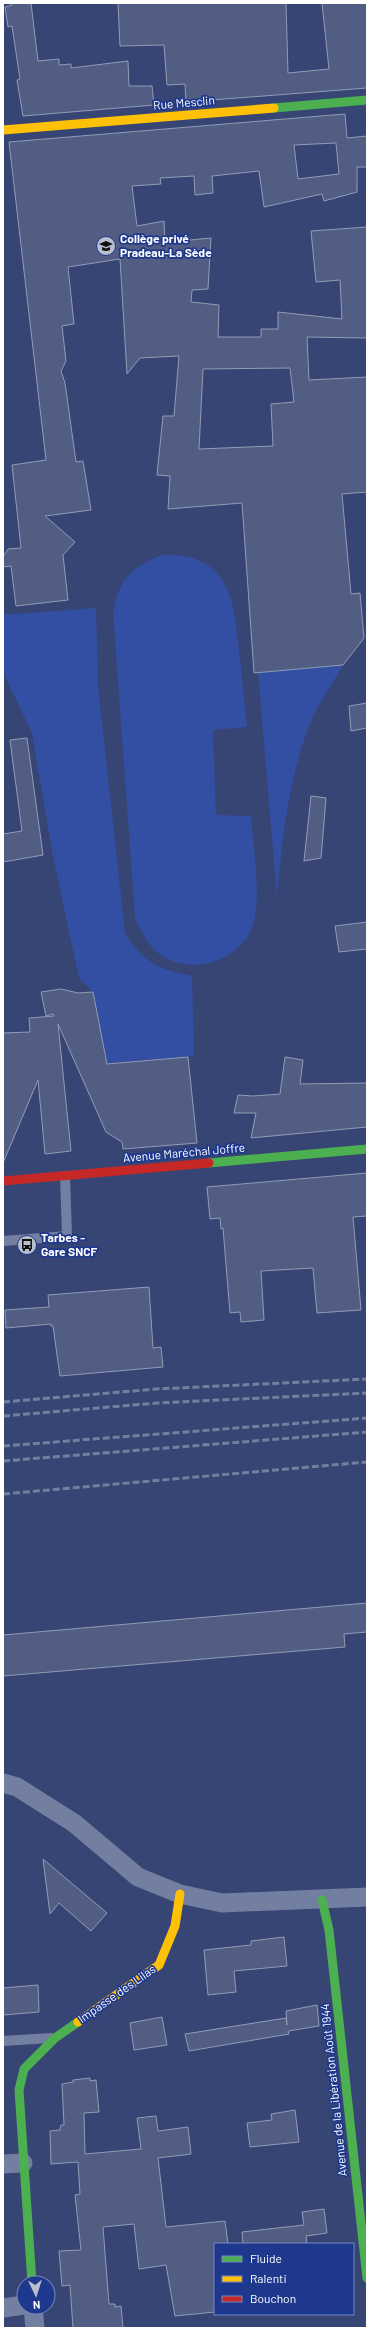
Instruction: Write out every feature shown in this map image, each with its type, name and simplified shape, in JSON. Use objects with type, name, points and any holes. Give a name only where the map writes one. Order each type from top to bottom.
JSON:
[{"type":"street","name":"Rue Mesclin","points":[[3,130],[367,100]]},
{"type":"street","name":"Avenue Maréchal Joffre","points":[[3,1181],[367,1149]]},
{"type":"street","points":[[3,1782],[17,1787],[74,1823],[138,1877],[180,1894],[222,1903],[367,1897]]},
{"type":"street","name":"Impasse des Lilas","points":[[31,2275],[19,2090],[24,2069],[55,2038],[159,1965],[175,1926],[180,1894]]},
{"type":"street","name":"Avenue de la Libération Août 1944","points":[[322,1900],[329,1930],[367,2278]]},
{"type":"street","points":[[3,2164],[23,2163]]},
{"type":"street","points":[[3,2308],[16,2306]]},
{"type":"street","points":[[34,2315],[35,2328]]},
{"type":"lane","points":[[3,1241],[66,1236],[65,1176]]},
{"type":"lane","points":[[3,2041],[55,2038]]},
{"type":"shaded area","points":[[162,555],[184,556],[201,561],[214,570],[223,582],[230,596],[237,631],[247,727],[213,730],[216,815],[251,816],[257,891],[255,920],[251,931],[243,942],[233,951],[222,958],[209,963],[195,965],[182,964],[169,960],[157,952],[144,936],[135,917],[113,611],[119,590],[128,576],[142,564]]},
{"type":"shaded area","points":[[96,608],[98,686],[125,933],[131,943],[145,958],[170,971],[192,976],[194,1056],[107,1063],[92,991],[79,978],[53,856],[32,733],[3,672],[3,615]]},
{"type":"shaded area","points":[[343,665],[314,714],[303,742],[297,763],[284,830],[277,897],[258,672]]},
{"type":"building","points":[[12,3],[31,3],[38,61],[59,59],[59,65],[71,64],[71,68],[128,61],[129,86],[152,86],[154,105],[23,116],[17,80],[20,79],[12,26],[8,27],[5,7],[12,5]]},
{"type":"building","points":[[118,3],[286,3],[288,73],[329,69],[322,3],[367,3],[367,88],[186,102],[185,84],[167,85],[164,45],[120,46]]},
{"type":"building","points":[[345,114],[347,138],[367,136],[367,167],[357,167],[357,192],[324,201],[322,194],[264,207],[259,171],[212,176],[213,193],[195,195],[194,176],[160,178],[161,184],[132,186],[137,226],[164,221],[165,241],[189,237],[190,240],[211,238],[208,289],[192,290],[191,302],[219,305],[218,337],[261,337],[261,329],[278,329],[278,312],[342,319],[340,280],[316,282],[311,231],[367,227],[367,338],[307,337],[309,380],[367,377],[367,492],[342,494],[351,594],[360,593],[364,638],[343,665],[254,673],[242,503],[168,509],[170,476],[157,475],[163,416],[174,416],[179,356],[140,358],[127,374],[120,259],[68,267],[74,324],[62,326],[66,361],[61,371],[65,383],[76,462],[83,461],[91,510],[45,516],[75,542],[63,555],[68,600],[16,606],[11,566],[3,567],[3,557],[8,549],[21,548],[12,465],[46,460],[9,142]],"holes":[[[336,143],[339,174],[298,179],[294,145]],[[290,368],[294,402],[271,404],[273,446],[199,449],[203,369]]]},
{"type":"building","points":[[367,703],[367,728],[351,731],[349,706]]},
{"type":"building","points":[[27,738],[43,855],[3,862],[3,834],[22,831],[10,740]]},
{"type":"building","points":[[311,796],[326,798],[321,858],[304,861]]},
{"type":"building","points":[[367,922],[367,949],[339,952],[335,926]]},
{"type":"building","points":[[61,989],[78,993],[93,992],[107,1064],[188,1057],[197,1143],[123,1149],[122,1142],[106,1132],[58,1024],[71,1151],[45,1154],[38,1080],[3,1163],[3,1033],[30,1032],[29,1018],[54,1016],[53,1014],[46,1016],[41,992]]},
{"type":"building","points":[[285,1057],[303,1060],[300,1084],[367,1083],[367,1127],[251,1138],[256,1113],[234,1113],[238,1095],[253,1096],[280,1094]]},
{"type":"building","points":[[367,1173],[367,1216],[353,1217],[361,1310],[317,1313],[313,1268],[261,1271],[264,1320],[241,1322],[240,1312],[230,1313],[223,1228],[221,1229],[220,1218],[210,1219],[207,1187]]},
{"type":"building","points":[[149,1287],[153,1348],[161,1347],[163,1367],[60,1376],[53,1326],[51,1326],[51,1324],[6,1328],[5,1310],[49,1307],[48,1295]]},
{"type":"building","points":[[367,1603],[367,1632],[344,1634],[345,1647],[3,1676],[3,1635]]},
{"type":"building","points":[[43,1859],[107,1913],[91,1931],[59,1903],[50,1914]]},
{"type":"building","points":[[284,1937],[287,1966],[234,1971],[236,1992],[208,1995],[204,1950],[251,1945],[251,1941]]},
{"type":"building","points":[[38,1985],[39,2012],[3,2015],[3,1988]]},
{"type":"building","points":[[317,2005],[319,2026],[288,2031],[289,2034],[189,2051],[185,2034],[286,2018],[287,2025],[286,2011]]},
{"type":"building","points":[[162,2017],[167,2045],[134,2050],[130,2023]]},
{"type":"building","points":[[90,2078],[90,2081],[96,2080],[99,2112],[84,2113],[85,2154],[141,2149],[137,2118],[156,2116],[158,2131],[188,2127],[191,2154],[158,2158],[166,2227],[225,2221],[228,2243],[214,2243],[214,2312],[175,2316],[166,2265],[139,2269],[134,2224],[103,2227],[109,2304],[115,2304],[115,2307],[121,2306],[123,2328],[73,2328],[70,2285],[62,2286],[59,2251],[81,2250],[75,2195],[80,2194],[78,2162],[51,2164],[50,2131],[60,2130],[61,2125],[64,2125],[62,2084],[73,2082],[73,2080]]},
{"type":"building","points":[[295,2110],[299,2142],[250,2147],[247,2123],[272,2120],[271,2114]]},
{"type":"building","points":[[324,2209],[327,2233],[306,2236],[307,2243],[243,2243],[242,2232],[304,2225],[302,2212]]},
{"type":"railway","points":[[3,1402],[156,1389],[367,1379]]},
{"type":"railway","points":[[3,1416],[157,1403],[367,1393]]},
{"type":"railway","points":[[3,1446],[367,1418]]},
{"type":"railway","points":[[3,1461],[367,1432]]},
{"type":"railway","points":[[3,1494],[367,1462]]},
{"type":"traffic: fast","points":[[274,108],[367,100]]},
{"type":"traffic: fast","points":[[209,1163],[367,1149]]},
{"type":"traffic: fast","points":[[322,1900],[329,1930],[367,2278]]},
{"type":"traffic: fast","points":[[31,2275],[19,2090],[24,2069],[55,2038],[78,2022]]},
{"type":"traffic: slow","points":[[3,130],[274,108]]},
{"type":"traffic: slow","points":[[78,2022],[159,1965],[175,1926],[180,1894]]},
{"type":"traffic: jam","points":[[3,1181],[209,1163]]},
{"type":"place","name":"Collège privé Pradeau-La Sède","points":[[106,246]]},
{"type":"place","name":"Tarbes - Gare SNCF","points":[[27,1245]]}]
